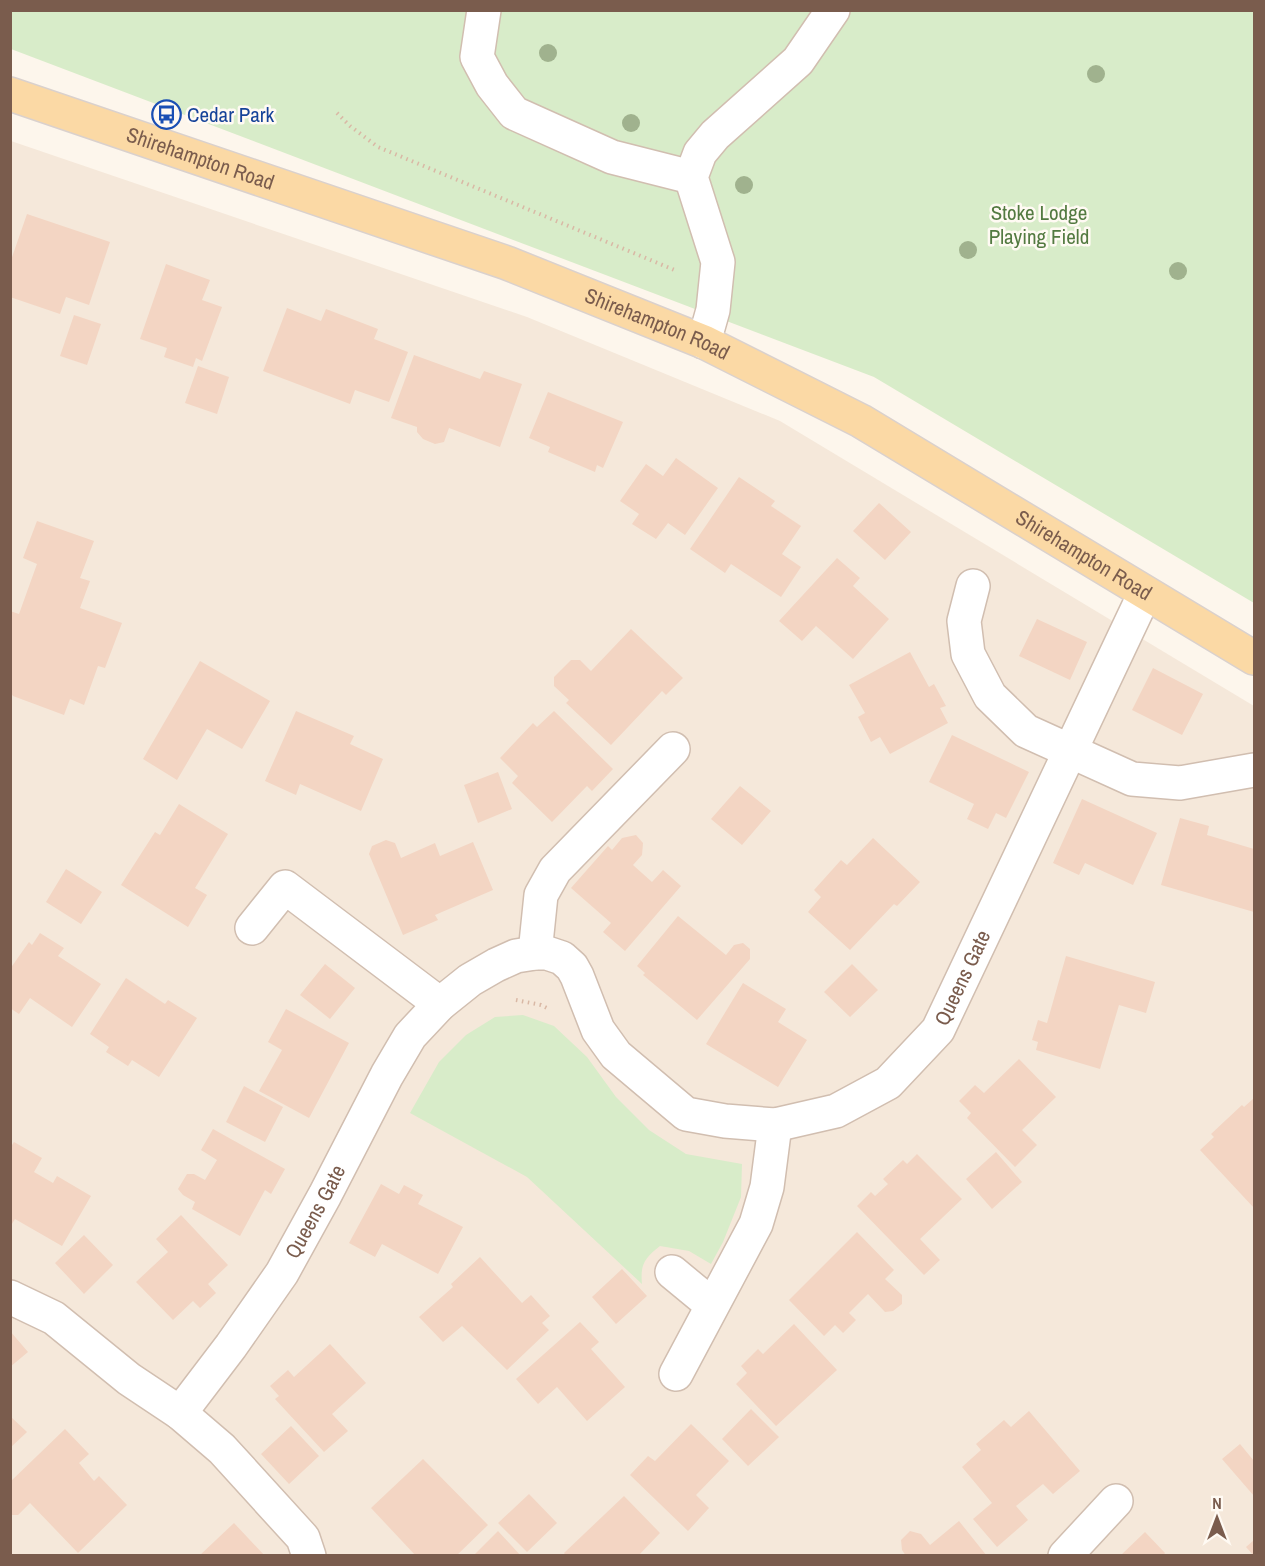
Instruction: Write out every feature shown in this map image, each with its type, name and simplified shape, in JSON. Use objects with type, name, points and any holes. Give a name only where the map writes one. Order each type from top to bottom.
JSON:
[{"type":"main road","name":"Shirehampton Road","points":[[10,94],[507,263],[704,342],[861,421],[1254,658]]},
{"type":"street","points":[[484,10],[477,57],[492,85],[514,113],[612,157],[691,177]]},
{"type":"street","points":[[704,342],[713,309],[718,262],[691,177],[700,153],[715,135],[798,61],[833,10]]},
{"type":"street","points":[[973,586],[964,621],[968,654],[990,696],[1026,731],[1132,779],[1180,783],[1254,770]]},
{"type":"street","name":"Queens Gate","points":[[180,1413],[282,1273],[410,1036],[440,1004],[470,980],[496,965],[516,956],[535,952],[562,958],[572,967],[598,1030],[616,1055],[686,1114],[725,1121],[775,1125],[836,1111],[888,1083],[938,1030],[1145,593]]},
{"type":"street","points":[[535,952],[541,895],[555,870],[673,749]]},
{"type":"street","points":[[252,928],[285,887],[440,1004]]},
{"type":"street","points":[[676,1374],[756,1224],[766,1187],[775,1125]]},
{"type":"street","points":[[672,1272],[712,1305]]},
{"type":"street","points":[[10,1297],[54,1318],[129,1379],[180,1413],[222,1449],[303,1538],[309,1556]]},
{"type":"street","points":[[1065,1556],[1116,1501]]},
{"type":"path","points":[[337,112],[350,126],[378,147],[715,287]]},
{"type":"path","points":[[470,980],[486,1002],[518,1000],[542,1005],[565,1017],[586,1035],[598,1030]]},
{"type":"shaded area","points":[[11,141],[527,317],[780,421],[1254,706],[1254,1555],[11,1556]]},
{"type":"green space","name":"Stoke Lodge Playing Field","points":[[10,11],[1254,11],[1254,603],[874,377],[11,49]]},
{"type":"green space","points":[[523,1015],[554,1026],[587,1057],[616,1097],[649,1130],[686,1154],[742,1164],[741,1197],[723,1242],[711,1264],[689,1251],[660,1246],[643,1266],[642,1284],[527,1177],[410,1113],[439,1062],[466,1035],[495,1017]]},
{"type":"building","points":[[27,214],[110,242],[89,305],[66,297],[60,314],[10,297],[10,263]]},
{"type":"building","points":[[166,264],[210,280],[202,300],[222,307],[202,361],[196,358],[193,367],[164,357],[167,348],[140,339]]},
{"type":"building","points":[[287,308],[321,321],[326,309],[378,329],[374,339],[408,352],[389,402],[355,390],[350,404],[263,371]]},
{"type":"building","points":[[74,315],[101,324],[87,365],[60,356]]},
{"type":"building","points":[[414,355],[480,379],[484,371],[522,384],[500,447],[449,428],[444,442],[435,444],[423,439],[417,432],[417,427],[391,418]]},
{"type":"building","points":[[198,366],[229,377],[217,414],[185,403]]},
{"type":"building","points":[[548,392],[623,422],[603,468],[597,465],[595,472],[548,452],[550,447],[529,438]]},
{"type":"building","points":[[676,458],[718,488],[685,535],[668,523],[656,539],[632,524],[639,514],[620,501],[646,464],[663,476]]},
{"type":"building","points":[[739,477],[775,501],[771,506],[801,526],[782,554],[801,567],[781,597],[731,564],[725,573],[690,549]]},
{"type":"building","points":[[879,503],[911,532],[885,560],[853,531]]},
{"type":"building","points":[[37,521],[94,541],[80,578],[90,581],[80,608],[122,623],[105,668],[98,666],[84,705],[70,699],[64,715],[13,696],[10,692],[10,611],[19,614],[37,564],[23,558]]},
{"type":"building","points":[[837,558],[860,578],[853,586],[889,619],[853,659],[816,626],[802,641],[779,621]]},
{"type":"building","points":[[1037,619],[1087,642],[1070,680],[1019,656]]},
{"type":"building","points":[[631,629],[683,678],[666,695],[662,691],[611,745],[566,703],[569,700],[554,686],[554,677],[571,660],[580,660],[591,671]]},
{"type":"building","points":[[910,652],[929,687],[934,684],[946,706],[940,708],[948,723],[890,754],[880,737],[871,742],[858,717],[865,713],[849,685]]},
{"type":"building","points":[[200,661],[270,701],[242,749],[207,729],[177,780],[143,759]]},
{"type":"building","points":[[1153,668],[1203,694],[1182,735],[1132,710]]},
{"type":"building","points":[[296,711],[354,736],[350,744],[383,759],[361,811],[300,784],[296,795],[265,781]]},
{"type":"building","points":[[554,711],[613,769],[592,791],[587,786],[552,822],[512,783],[518,776],[500,758],[533,723],[537,727]]},
{"type":"building","points":[[952,735],[1029,772],[1006,818],[996,813],[988,829],[967,819],[974,804],[929,782]]},
{"type":"building","points":[[498,772],[512,809],[478,823],[464,785]]},
{"type":"building","points":[[740,786],[771,811],[742,845],[711,819]]},
{"type":"building","points":[[1082,799],[1157,833],[1133,885],[1085,863],[1079,875],[1053,863]]},
{"type":"building","points":[[179,804],[228,834],[195,888],[207,895],[188,927],[121,885],[155,832],[160,835]]},
{"type":"building","points":[[1180,818],[1209,826],[1207,835],[1254,849],[1254,912],[1161,885]]},
{"type":"building","points":[[636,835],[643,843],[642,855],[633,865],[652,882],[663,870],[681,886],[625,951],[603,932],[611,923],[571,888],[608,846],[612,850],[622,838]]},
{"type":"building","points":[[873,838],[920,882],[897,906],[894,904],[850,950],[808,912],[821,897],[814,890],[841,860],[847,865]]},
{"type":"building","points":[[386,840],[395,843],[401,858],[435,843],[440,856],[473,842],[493,890],[435,915],[438,920],[403,935],[369,854],[372,846]]},
{"type":"building","points":[[66,869],[102,892],[81,924],[46,902]]},
{"type":"building","points":[[678,916],[726,955],[734,945],[743,943],[750,949],[750,959],[697,1020],[643,975],[645,973],[637,966]]},
{"type":"building","points":[[40,933],[64,948],[58,956],[101,984],[72,1027],[30,998],[19,1014],[10,1008],[10,969],[29,942],[32,945]]},
{"type":"building","points":[[1066,956],[1155,982],[1146,1013],[1119,1005],[1100,1069],[1036,1050],[1038,1042],[1032,1040],[1038,1020],[1047,1023]]},
{"type":"building","points":[[325,964],[355,988],[330,1019],[300,995]]},
{"type":"building","points":[[852,964],[878,990],[850,1017],[824,992]]},
{"type":"building","points":[[126,978],[165,1004],[168,1000],[197,1018],[159,1077],[132,1060],[128,1066],[106,1052],[109,1047],[90,1034]]},
{"type":"building","points":[[743,983],[786,1009],[778,1022],[807,1040],[778,1087],[706,1044]]},
{"type":"building","points":[[286,1009],[349,1043],[309,1118],[259,1091],[282,1050],[268,1042]]},
{"type":"building","points":[[1019,1059],[1056,1097],[1022,1130],[1037,1145],[1015,1167],[967,1118],[971,1113],[959,1101],[975,1085],[984,1093]]},
{"type":"building","points":[[244,1086],[283,1107],[265,1142],[226,1122]]},
{"type":"building","points":[[1254,1098],[1254,1208],[1200,1150],[1214,1137],[1211,1134],[1242,1105],[1244,1107]]},
{"type":"building","points":[[213,1129],[285,1169],[271,1194],[265,1190],[240,1236],[192,1209],[195,1202],[178,1189],[187,1174],[194,1174],[205,1180],[217,1160],[201,1150]]},
{"type":"building","points":[[14,1142],[42,1158],[34,1172],[53,1183],[57,1176],[91,1196],[62,1246],[15,1219],[10,1227],[10,1148]]},
{"type":"building","points":[[996,1152],[1022,1182],[992,1209],[966,1179]]},
{"type":"building","points":[[917,1154],[962,1199],[920,1239],[940,1260],[924,1275],[857,1206],[871,1192],[875,1196],[888,1184],[883,1179],[903,1160],[907,1164]]},
{"type":"building","points":[[381,1184],[399,1194],[404,1185],[423,1195],[418,1204],[463,1227],[438,1274],[382,1244],[375,1257],[349,1243]]},
{"type":"building","points":[[181,1215],[228,1265],[208,1284],[216,1293],[200,1308],[193,1301],[173,1320],[136,1282],[168,1252],[156,1239]]},
{"type":"building","points":[[857,1232],[894,1270],[885,1279],[902,1295],[902,1304],[893,1311],[885,1312],[868,1294],[849,1313],[856,1320],[843,1333],[835,1325],[824,1336],[789,1300]]},
{"type":"building","points":[[84,1235],[113,1265],[84,1294],[55,1263]]},
{"type":"building","points":[[480,1257],[522,1303],[531,1295],[550,1316],[542,1323],[549,1330],[507,1370],[462,1326],[443,1342],[419,1317],[453,1287],[451,1284]]},
{"type":"building","points":[[622,1269],[647,1296],[616,1324],[592,1297]]},
{"type":"building","points":[[580,1322],[599,1342],[591,1349],[625,1387],[587,1421],[557,1387],[538,1404],[516,1379]]},
{"type":"building","points":[[794,1324],[837,1370],[776,1426],[736,1384],[747,1373],[741,1366],[758,1349],[763,1354]]},
{"type":"building","points":[[10,1331],[28,1352],[10,1367]]},
{"type":"building","points":[[330,1344],[366,1383],[332,1414],[348,1431],[324,1452],[275,1399],[279,1396],[270,1386],[288,1370],[294,1377]]},
{"type":"building","points":[[751,1409],[779,1437],[748,1466],[722,1439]]},
{"type":"building","points":[[1029,1411],[1080,1471],[1053,1494],[1043,1484],[1016,1506],[1028,1520],[997,1547],[973,1519],[992,1503],[962,1467],[981,1450],[976,1444],[1004,1420],[1011,1427]]},
{"type":"building","points":[[10,1416],[27,1432],[10,1448]]},
{"type":"building","points":[[691,1424],[729,1461],[696,1495],[709,1508],[688,1531],[630,1475],[648,1456],[655,1461]]},
{"type":"building","points":[[291,1426],[319,1456],[289,1484],[261,1454]]},
{"type":"building","points":[[65,1429],[89,1454],[79,1463],[94,1481],[99,1476],[127,1505],[78,1553],[30,1503],[18,1515],[10,1515],[10,1482]]},
{"type":"building","points":[[1240,1444],[1254,1461],[1254,1496],[1222,1459]]},
{"type":"building","points":[[423,1459],[488,1525],[456,1556],[416,1556],[371,1508]]},
{"type":"building","points":[[529,1494],[557,1523],[527,1552],[498,1523]]},
{"type":"building","points":[[624,1496],[660,1533],[638,1556],[566,1556],[564,1553]]},
{"type":"building","points":[[959,1521],[987,1556],[906,1556],[902,1550],[901,1540],[910,1531],[921,1534],[930,1545]]},
{"type":"building","points":[[234,1523],[265,1556],[199,1556]]},
{"type":"building","points":[[498,1531],[521,1556],[473,1556]]},
{"type":"building","points":[[1145,1532],[1165,1553],[1163,1556],[1120,1556]]},
{"type":"building","points":[[1254,1540],[1254,1556],[1246,1547]]},
{"type":"place","name":"Cedar Park","points":[[166,115]]}]
